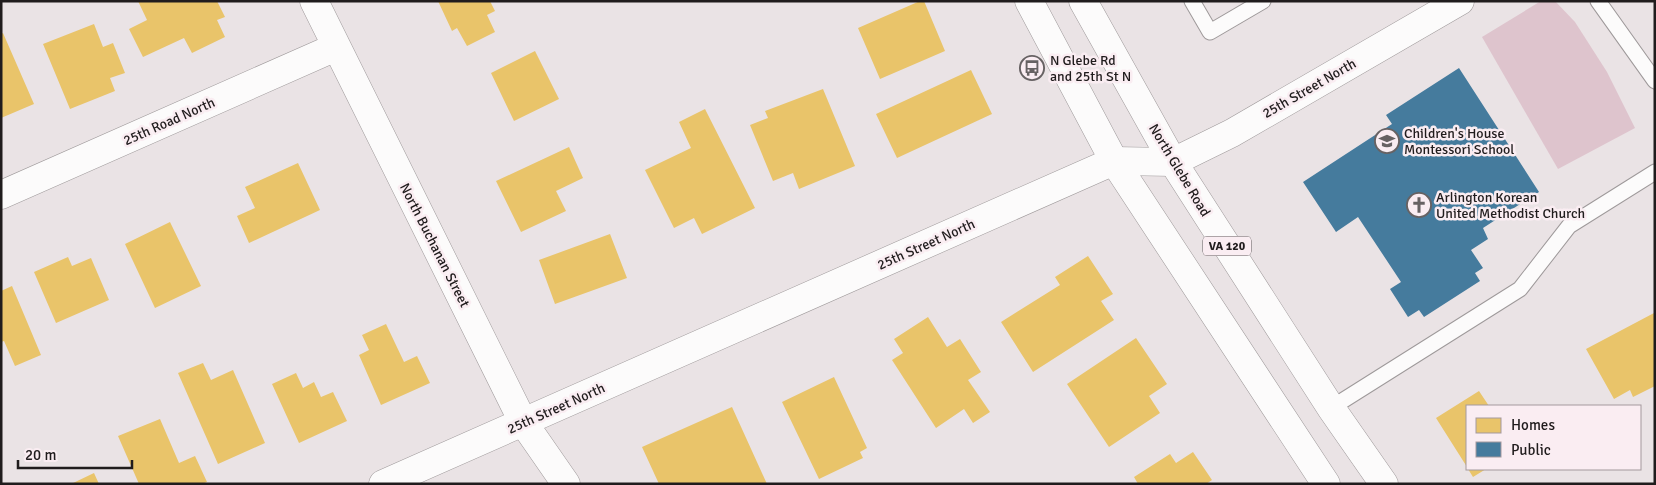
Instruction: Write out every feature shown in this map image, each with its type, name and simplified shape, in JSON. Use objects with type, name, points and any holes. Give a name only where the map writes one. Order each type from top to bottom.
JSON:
[{"type":"street","name":"North Buchanan Street","points":[[314,1],[523,422],[566,484]]},
{"type":"street","points":[[1029,1],[1114,161],[1326,484]]},
{"type":"street","name":"North Glebe Road","points":[[1082,1],[1173,162],[1331,408],[1384,484]]},
{"type":"street","name":"25th Street North","points":[[383,484],[1114,161],[1173,162],[1232,133],[1460,1]]},
{"type":"street","name":"25th Road North","points":[[1,195],[336,47]]},
{"type":"lane","points":[[1192,1],[1210,32],[1263,1]]},
{"type":"lane","points":[[1598,1],[1655,81]]},
{"type":"lane","points":[[1331,408],[1520,289],[1569,226],[1655,172]]},
{"type":"shaded area","points":[[1541,1],[1555,1],[1575,22],[1607,72],[1635,128],[1558,169],[1482,37]]},
{"type":"building: Homes","points":[[138,1],[217,1],[225,17],[217,20],[225,37],[192,53],[184,38],[143,57],[129,29],[147,20]]},
{"type":"building: Homes","points":[[438,1],[490,1],[495,11],[487,15],[495,32],[467,46],[457,28],[452,31]]},
{"type":"building: Homes","points":[[920,1],[924,1],[945,51],[880,79],[858,28]]},
{"type":"building: Homes","points":[[94,24],[103,47],[113,43],[125,73],[110,78],[115,91],[70,109],[43,44]]},
{"type":"building: Homes","points":[[3,33],[34,104],[1,118],[1,34]]},
{"type":"building: Homes","points":[[535,51],[559,99],[514,121],[491,73]]},
{"type":"building: Homes","points":[[971,70],[992,114],[897,158],[876,114]]},
{"type":"building: Homes","points":[[823,89],[855,166],[799,189],[793,173],[773,181],[750,125],[768,118],[765,111]]},
{"type":"building: Homes","points":[[705,109],[755,208],[702,234],[694,218],[674,228],[645,170],[691,148],[679,122]]},
{"type":"building: Homes","points":[[569,147],[583,178],[556,191],[566,211],[521,232],[496,181]]},
{"type":"building: Homes","points":[[298,163],[320,210],[249,243],[237,216],[255,208],[245,187]]},
{"type":"building: Homes","points":[[170,222],[201,286],[155,308],[125,244]]},
{"type":"building: Homes","points":[[610,234],[627,278],[555,304],[539,260]]},
{"type":"building: Homes","points":[[1088,256],[1113,294],[1101,301],[1114,320],[1033,372],[1001,322],[1060,285],[1055,277]]},
{"type":"building: Homes","points":[[68,257],[72,266],[91,258],[109,300],[56,323],[34,272]]},
{"type":"building: Homes","points":[[12,286],[41,355],[15,366],[4,341],[1,342],[1,291]]},
{"type":"building: Homes","points":[[1654,313],[1655,386],[1633,397],[1630,390],[1614,399],[1586,349]]},
{"type":"building: Homes","points":[[928,317],[947,347],[960,339],[981,372],[968,380],[990,412],[973,423],[964,409],[936,428],[892,360],[903,353],[894,339]]},
{"type":"building: Homes","points":[[386,324],[404,362],[417,356],[430,383],[381,405],[359,355],[369,350],[362,335]]},
{"type":"building: Homes","points":[[1136,338],[1167,384],[1149,396],[1160,413],[1109,447],[1067,384]]},
{"type":"building: Homes","points":[[203,363],[211,380],[233,370],[265,443],[218,464],[178,373]]},
{"type":"building: Homes","points":[[296,373],[303,388],[314,382],[321,397],[333,392],[347,421],[299,443],[272,384]]},
{"type":"building: Homes","points":[[834,377],[867,448],[860,452],[863,458],[819,479],[782,402]]},
{"type":"building: Homes","points":[[1479,391],[1488,405],[1466,405],[1466,465],[1436,418]]},
{"type":"building: Homes","points":[[732,407],[767,484],[659,484],[642,447]]},
{"type":"building: Homes","points":[[160,419],[179,463],[195,456],[207,482],[202,484],[139,484],[118,436]]},
{"type":"building: Homes","points":[[1193,452],[1212,480],[1206,484],[1138,484],[1134,477],[1170,454],[1176,463]]},
{"type":"building: Homes","points":[[1469,470],[1484,470],[1473,477]]},
{"type":"building: Homes","points":[[94,473],[99,484],[71,484]]},
{"type":"building: Public","name":"Arlington Korean United Methodist Church","points":[[1459,68],[1539,192],[1483,228],[1488,239],[1471,250],[1483,268],[1475,273],[1480,281],[1424,317],[1419,310],[1408,317],[1390,289],[1401,282],[1358,217],[1336,232],[1303,182],[1392,124],[1386,115]]},
{"type":"place","name":"N Glebe Rd and 25th St N","points":[[1032,68]]},
{"type":"place","name":"Children's House Montessori School","points":[[1387,141]]},
{"type":"place","name":"Arlington Korean United Methodist Church","points":[[1419,205]]}]
